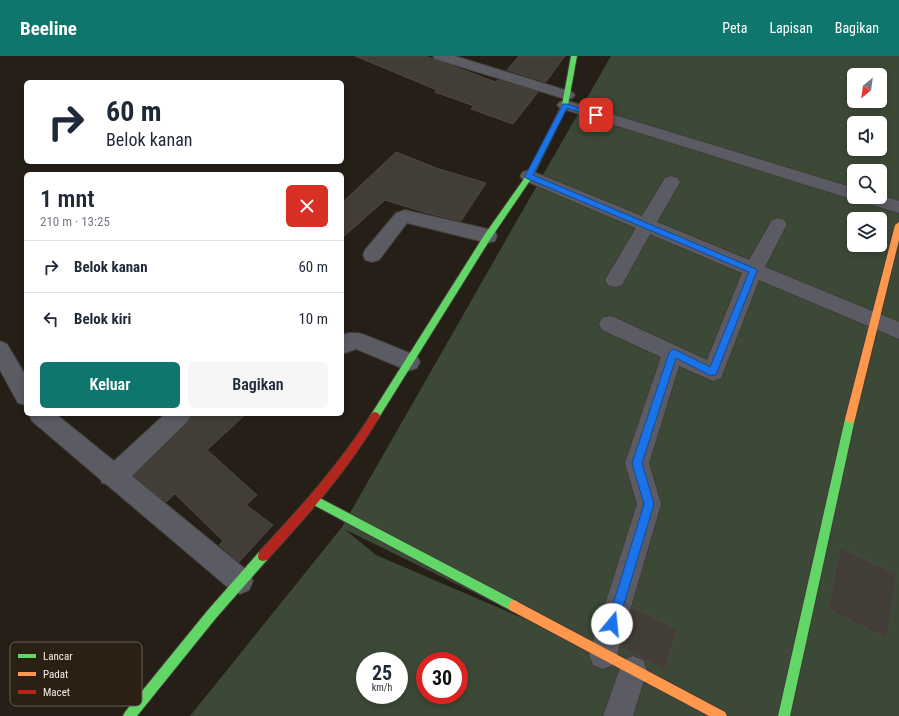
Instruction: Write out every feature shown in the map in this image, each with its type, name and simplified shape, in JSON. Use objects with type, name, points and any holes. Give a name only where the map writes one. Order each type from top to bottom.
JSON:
[{"type":"street","points":[[440,56],[566,100],[847,192]]},
{"type":"street","points":[[142,700],[240,581],[297,521],[353,451],[370,427],[382,403],[528,176],[566,100],[574,56]]},
{"type":"street","points":[[528,176],[874,322],[899,331]]},
{"type":"street","points":[[615,280],[671,182]]},
{"type":"street","points":[[887,203],[899,207]]},
{"type":"street","points":[[372,255],[402,217],[405,216],[488,236]]},
{"type":"street","points":[[609,324],[713,372],[753,271],[778,224]]},
{"type":"street","points":[[784,716],[841,452],[899,225]]},
{"type":"street","points":[[344,345],[349,341],[358,341],[409,362]]},
{"type":"street","points":[[0,350],[24,392]]},
{"type":"street","points":[[603,655],[649,504],[637,463],[673,353]]},
{"type":"street","points":[[42,416],[240,581]]},
{"type":"street","points":[[112,475],[119,472],[178,416]]},
{"type":"street","points":[[314,500],[720,716]]},
{"type":"street","points":[[618,716],[632,670]]},
{"type":"street","points":[[129,716],[137,706]]},
{"type":"green space","points":[[611,56],[899,56],[899,716],[190,716],[342,527]],"holes":[[[344,529],[546,628],[376,555]]]},
{"type":"building","points":[[355,56],[425,56],[496,82],[498,80],[538,92],[513,124],[471,109],[474,106],[435,92],[437,90]]},
{"type":"building","points":[[519,56],[565,56],[546,82],[507,70]]},
{"type":"building","points":[[396,152],[439,169],[486,183],[461,221],[427,213],[385,200],[344,236],[344,201]]},
{"type":"building","points":[[191,416],[244,416],[207,450],[257,495],[246,505],[273,525],[239,562],[219,545],[223,541],[175,494],[166,502],[134,476],[189,422]]},
{"type":"building","points":[[840,548],[897,574],[887,638],[828,609]]},
{"type":"building","points":[[633,607],[677,629],[665,670],[621,647]]},
{"type":"traffic: fast","points":[[375,416],[488,236],[529,176],[565,105],[574,56]]},
{"type":"traffic: fast","points":[[784,716],[850,419]]},
{"type":"traffic: fast","points":[[314,500],[514,606]]},
{"type":"traffic: fast","points":[[142,700],[212,614],[263,556]]},
{"type":"traffic: fast","points":[[129,716],[137,706]]},
{"type":"traffic: slow","points":[[850,419],[899,225]]},
{"type":"traffic: slow","points":[[514,606],[721,716]]},
{"type":"traffic: jam","points":[[263,556],[309,506],[337,472],[351,454],[375,416]]},
{"type":"route","points":[[596,115],[565,105],[528,176],[753,271],[713,372],[673,353],[637,463],[649,504],[612,624]]}]
